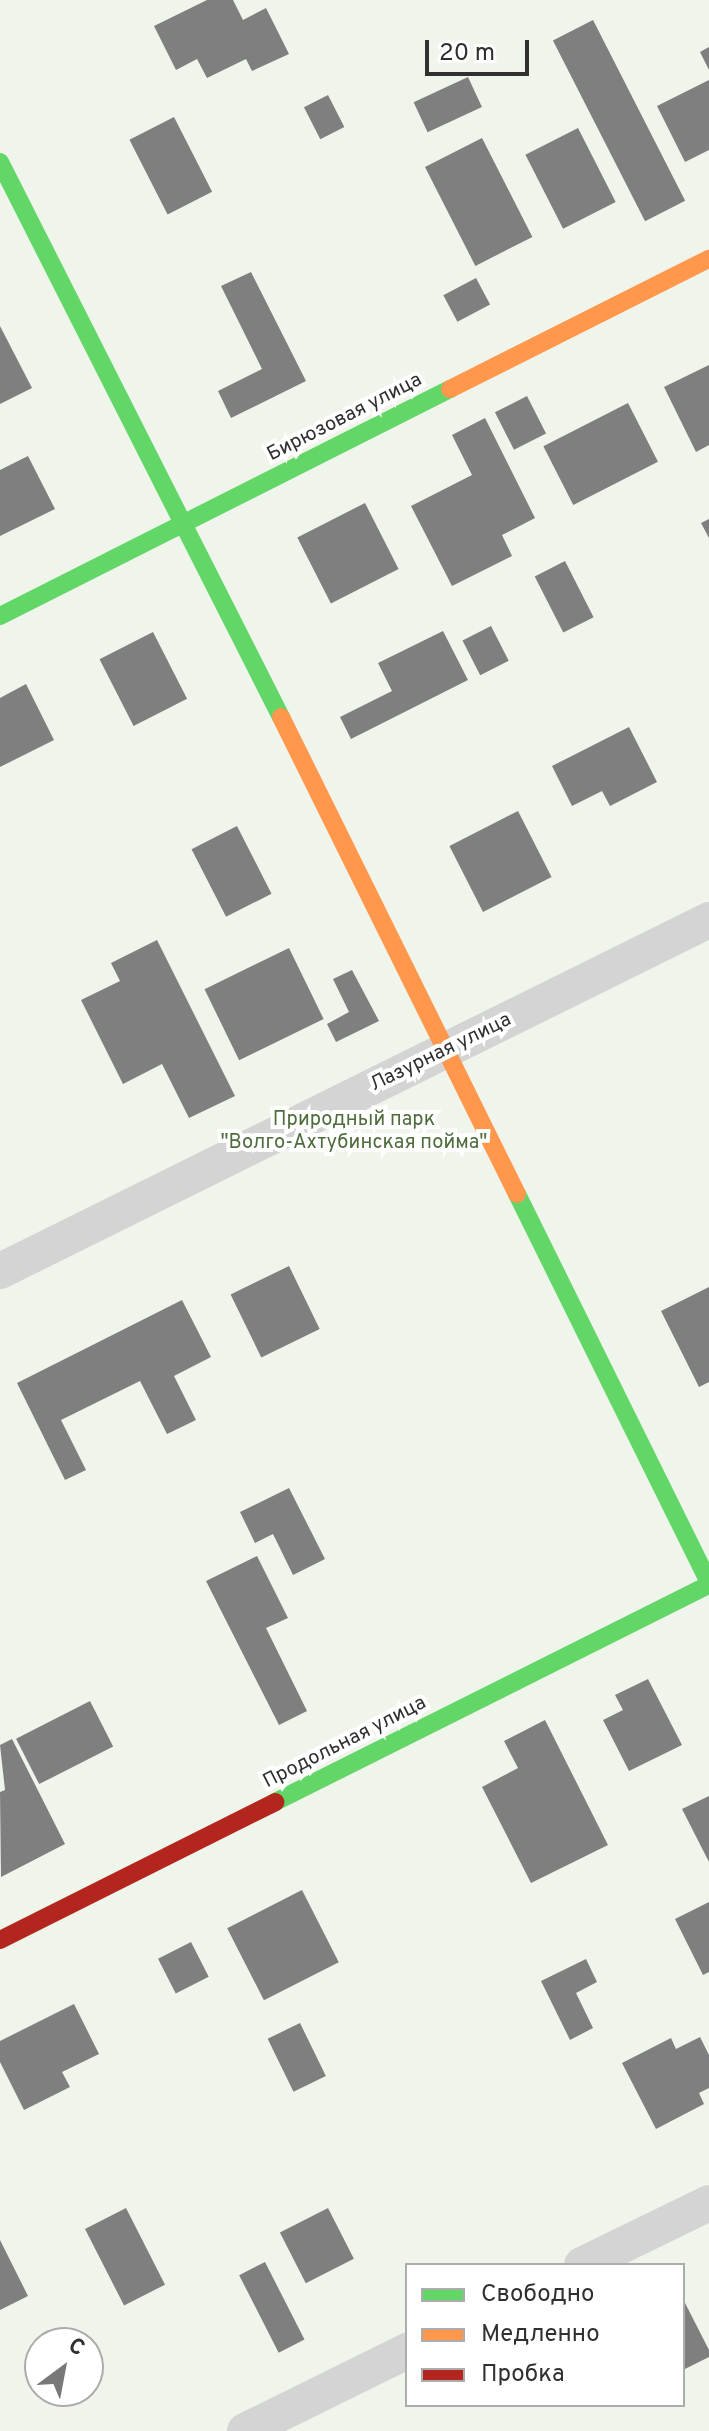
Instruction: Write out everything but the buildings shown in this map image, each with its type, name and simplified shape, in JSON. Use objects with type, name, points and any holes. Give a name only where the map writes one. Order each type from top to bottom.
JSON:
[{"type":"street","points":[[0,162],[185,523],[709,1584]]},
{"type":"street","name":"Бирюзовая улица","points":[[0,616],[709,259]]},
{"type":"street","name":"Лазурная улица","points":[[0,1271],[709,920]]},
{"type":"street","name":"Продольная улица","points":[[0,1940],[709,1584]]},
{"type":"street","points":[[586,2263],[709,2203]]},
{"type":"street","points":[[245,2431],[405,2352]]},
{"type":"green space","name":"Природный парк \"Волго-Ахтубинская пойма\"","points":[[0,0],[709,0],[709,2431],[0,2431]]},
{"type":"traffic: fast","points":[[0,162],[281,717]]},
{"type":"traffic: fast","points":[[0,616],[450,389]]},
{"type":"traffic: fast","points":[[517,1194],[709,1583]]},
{"type":"traffic: fast","points":[[275,1802],[709,1585]]},
{"type":"traffic: slow","points":[[450,389],[709,259]]},
{"type":"traffic: slow","points":[[281,717],[517,1194]]},
{"type":"traffic: jam","points":[[0,1940],[275,1802]]}]
